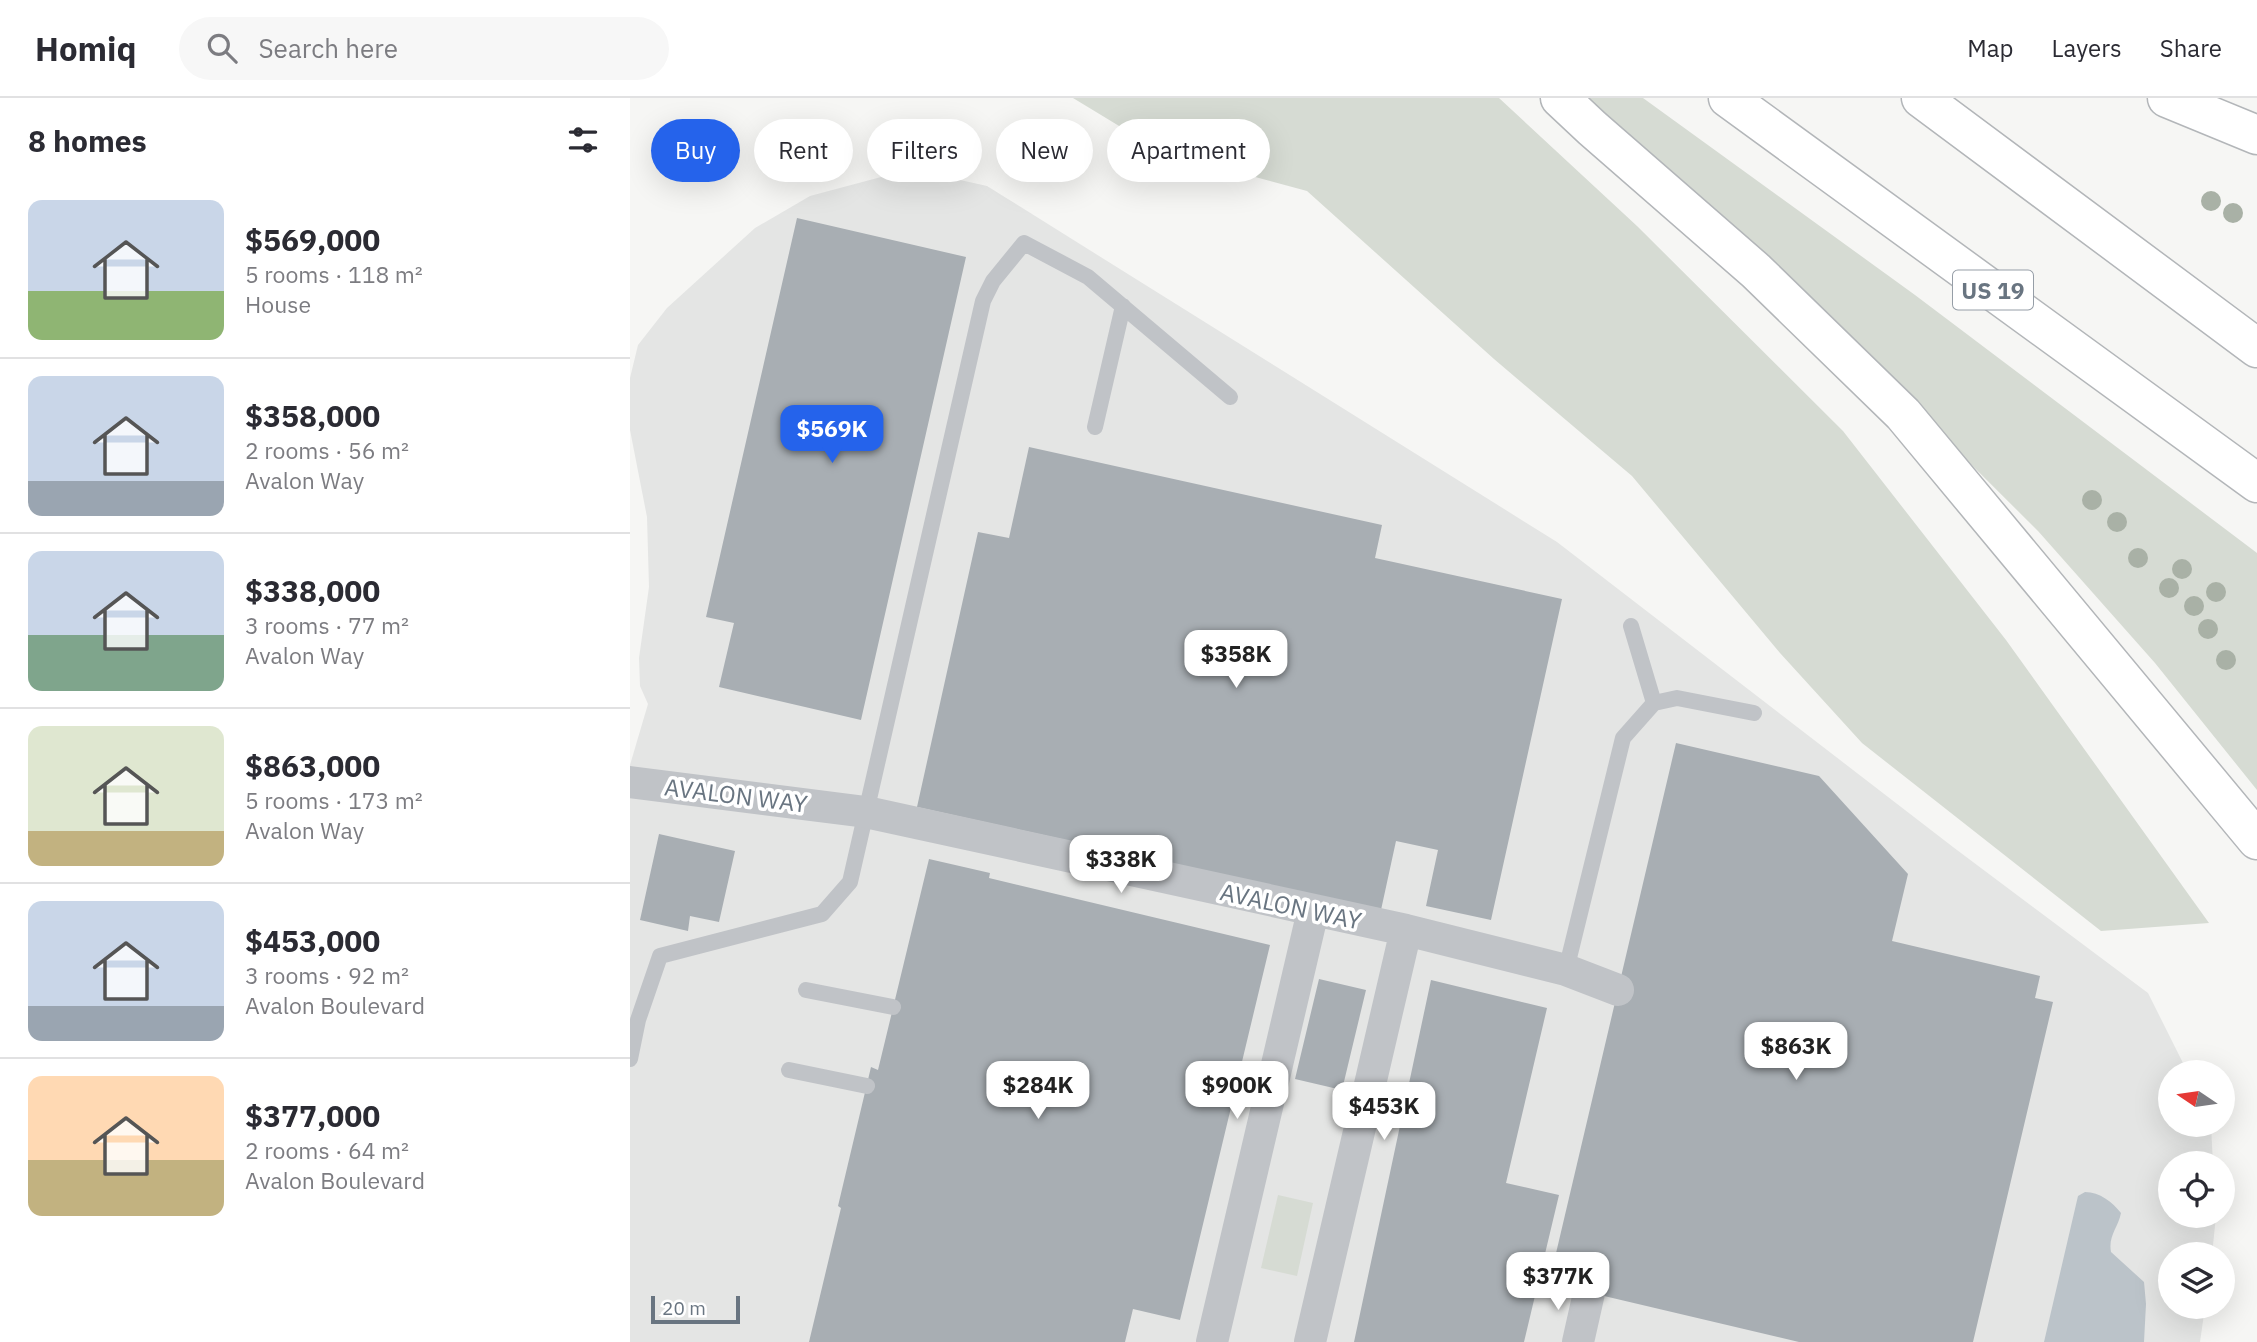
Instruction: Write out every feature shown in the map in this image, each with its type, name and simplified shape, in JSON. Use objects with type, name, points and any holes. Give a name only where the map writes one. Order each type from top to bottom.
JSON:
[{"type":"highway","points":[[1560,98],[1756,271],[1903,414],[2257,840]]},
{"type":"highway","name":"US 19","points":[[1728,98],[2257,483]]},
{"type":"highway","points":[[1921,98],[2257,348]]},
{"type":"highway","points":[[2167,98],[2257,135]]},
{"type":"street","name":"AVALON WAY","points":[[630,782],[866,812],[1406,930],[1566,970],[1618,990]]},
{"type":"street","points":[[1212,1342],[1313,911]]},
{"type":"street","points":[[1310,1342],[1406,930]]},
{"type":"street","points":[[1578,1342],[1589,1293]]},
{"type":"lane","points":[[630,1059],[638,1020],[660,956],[822,914],[850,882],[983,301],[993,281],[1024,243],[1088,277],[1230,397]]},
{"type":"lane","points":[[1095,427],[1123,306]]},
{"type":"lane","points":[[1631,626],[1654,703]]},
{"type":"lane","points":[[1566,970],[1623,738],[1654,703],[1677,698],[1754,713]]},
{"type":"lane","points":[[806,990],[893,1007]]},
{"type":"lane","points":[[789,1070],[867,1086]]},
{"type":"shaded area","points":[[1073,98],[1499,98],[1637,226],[1843,431],[2006,640],[2209,923],[2101,931],[1862,743],[1780,653],[1632,476],[1494,359],[1307,191],[1270,181],[1270,119],[1108,119]]},
{"type":"shaded area","points":[[1582,98],[1643,98],[1915,295],[2257,553],[2257,790],[2155,663],[2038,531],[1798,292]]},
{"type":"shaded area","points":[[867,181],[969,182],[987,186],[1557,542],[1953,847],[2148,993],[2182,1060],[2158,1060],[2158,1138],[2212,1138],[2212,1151],[2158,1151],[2158,1228],[2215,1228],[2213,1242],[2158,1242],[2158,1319],[2203,1319],[2200,1342],[630,1342],[630,765],[648,704],[640,686],[639,658],[649,587],[647,517],[630,430],[630,378],[638,345],[667,308],[755,228],[810,196]]},
{"type":"shaded area","points":[[2085,1192],[2105,1198],[2121,1213],[2112,1237],[2111,1252],[2144,1282],[2144,1342],[2044,1342],[2078,1196]]},
{"type":"shaded area","points":[[1278,1195],[1313,1203],[1297,1276],[1261,1268]]},
{"type":"building","points":[[797,218],[966,257],[861,720],[719,687],[734,623],[706,617]]},
{"type":"building","points":[[1029,447],[1382,525],[1375,558],[1562,599],[1491,920],[1426,906],[1438,850],[1396,841],[1381,910],[917,807],[978,532],[1009,538]]},
{"type":"building","points":[[1676,743],[1819,776],[1908,874],[1892,941],[2040,976],[2035,998],[2053,1002],[1973,1342],[1799,1342],[1549,1283]]},
{"type":"building","points":[[659,834],[735,851],[719,922],[690,916],[688,931],[640,920]]},
{"type":"building","points":[[929,859],[990,873],[989,878],[1270,945],[1180,1320],[1133,1309],[1125,1342],[809,1342],[871,1067],[878,1070]]},
{"type":"building","points":[[1319,979],[1366,990],[1342,1090],[1295,1079]]},
{"type":"building","points":[[1431,980],[1547,1008],[1506,1183],[1559,1195],[1524,1342],[1354,1342]]}]
